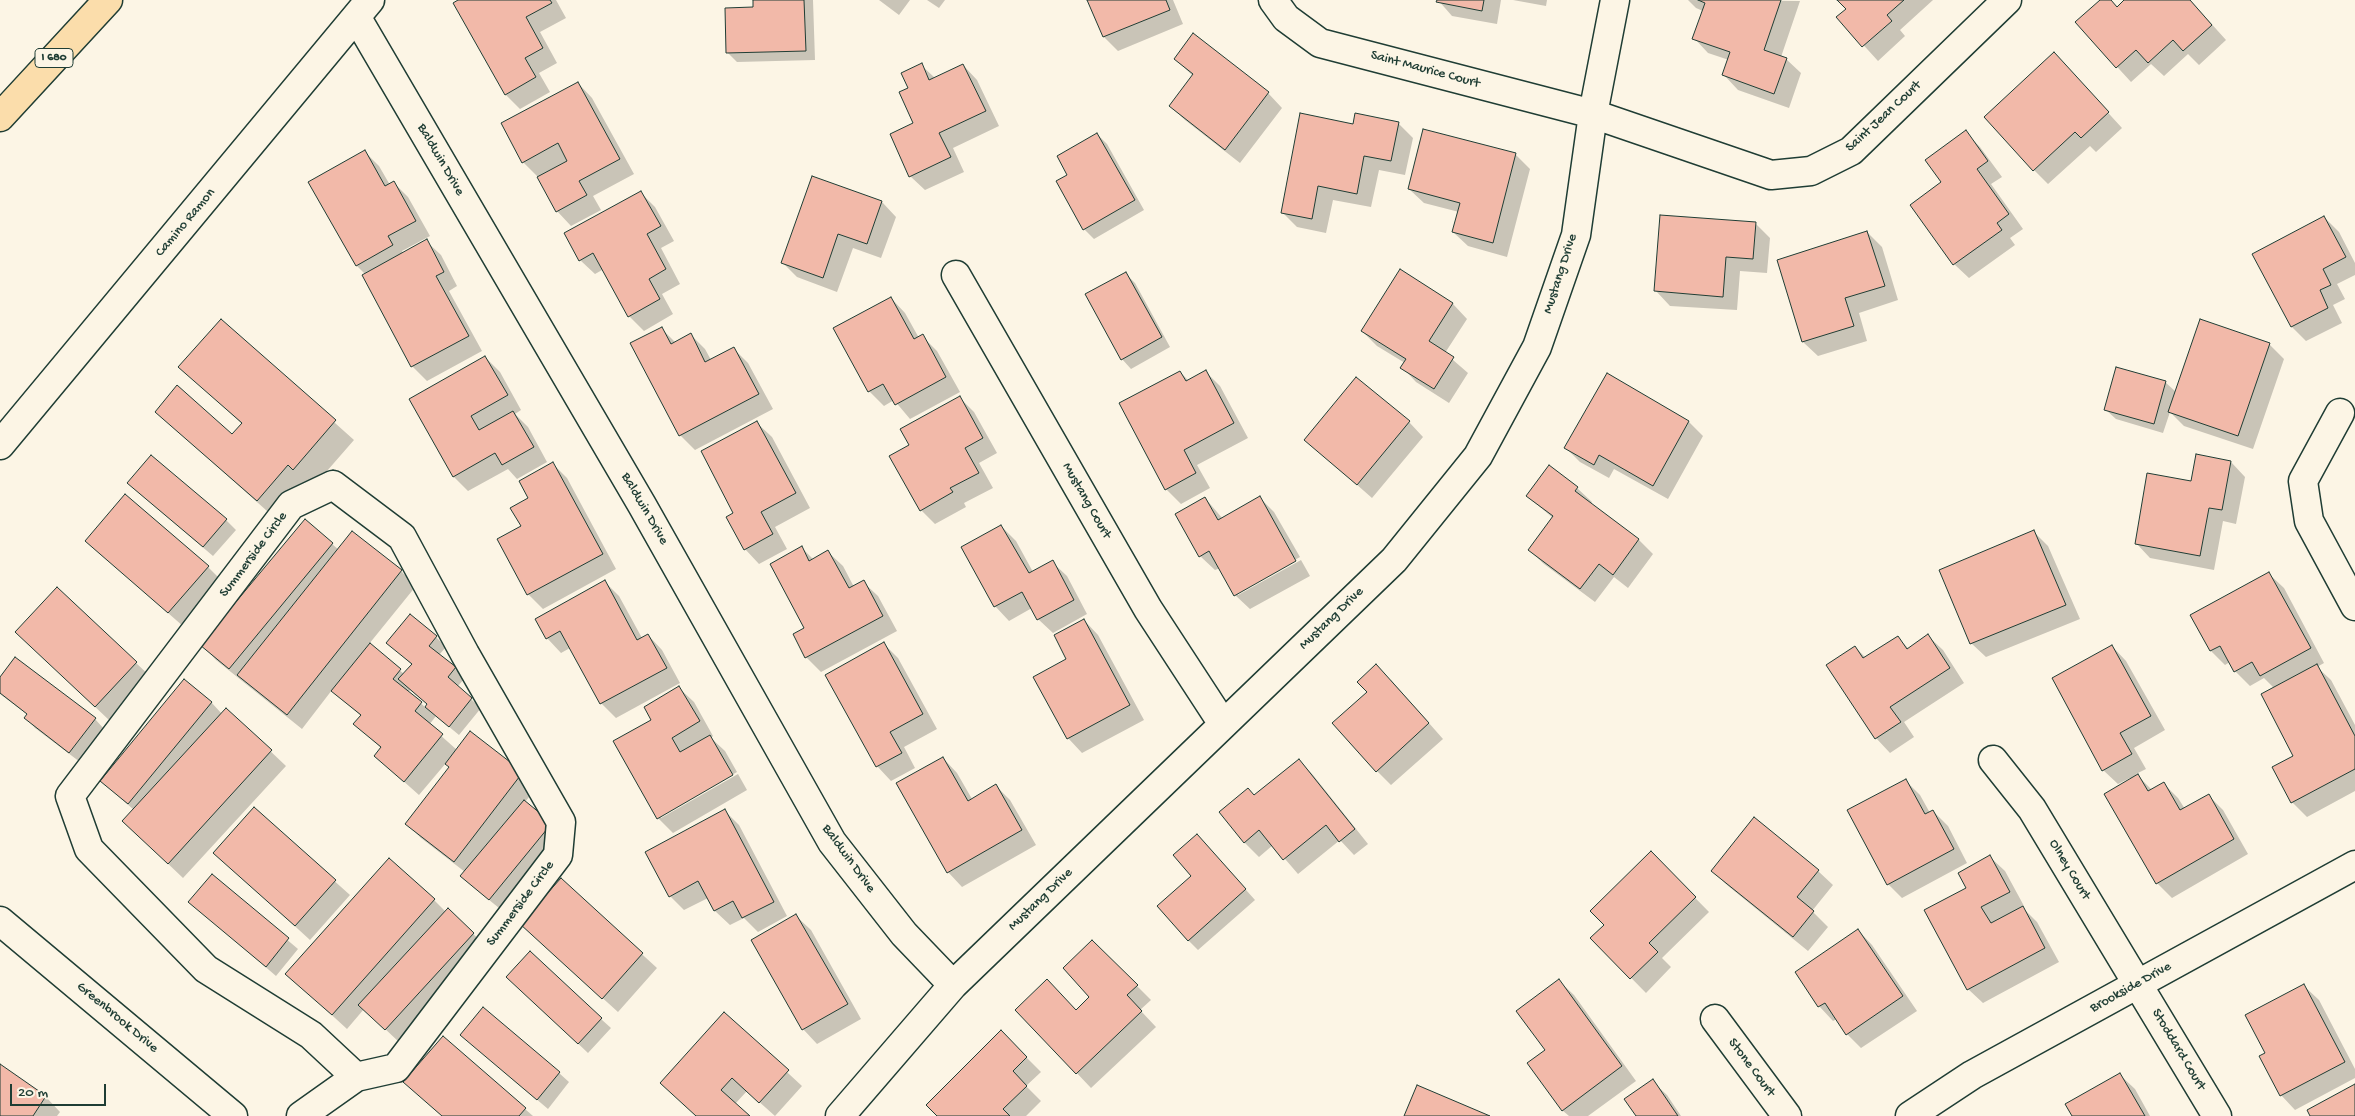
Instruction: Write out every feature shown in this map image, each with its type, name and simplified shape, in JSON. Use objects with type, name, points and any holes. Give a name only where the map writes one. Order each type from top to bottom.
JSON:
[{"type":"highway","name":"I 680","points":[[0,117],[108,0]]},
{"type":"street","name":"Saint Maurice Court","points":[[1273,0],[1286,18],[1320,43],[1593,114]]},
{"type":"street","name":"Mustang Drive","points":[[840,1116],[953,985],[1394,560],[1478,456],[1537,347],[1576,235],[1593,114],[1615,0]]},
{"type":"street","name":"Saint Jean Court","points":[[1593,114],[1771,175],[1811,171],[1850,151],[2007,0]]},
{"type":"street","name":"Camino Ramon","points":[[4,444],[363,9]]},
{"type":"street","name":"Baldwin Drive","points":[[363,9],[832,842],[904,934],[953,985]]},
{"type":"street","name":"Mustang Court","points":[[956,275],[1148,609],[1223,724]]},
{"type":"street","points":[[2340,413],[2303,481],[2310,521],[2355,606]]},
{"type":"street","name":"Summerside Circle","points":[[301,1116],[356,1077],[396,1068],[558,855],[561,822],[465,654],[402,537],[334,485],[291,505],[70,796],[89,849],[206,969],[311,1035],[356,1077]]},
{"type":"street","name":"Olney Court","points":[[1993,760],[2032,810],[2139,984]]},
{"type":"street","name":"Brookside Drive","points":[[1910,1116],[1972,1075],[2355,865]]},
{"type":"street","points":[[0,902],[31,947]]},
{"type":"street","name":"Greenbrook Drive","points":[[0,921],[233,1116]]},
{"type":"street","points":[[0,930],[31,947]]},
{"type":"street","name":"Stoddard Court","points":[[2139,984],[2217,1116]]},
{"type":"street","name":"Stone Court","points":[[1715,1019],[1787,1116]]},
{"type":"building","points":[[458,0],[550,0],[552,3],[526,17],[543,48],[525,58],[536,77],[505,95],[453,3]]},
{"type":"building","points":[[753,0],[804,0],[806,51],[726,53],[725,8],[753,7]]},
{"type":"building","points":[[1087,0],[1166,0],[1170,10],[1103,37]]},
{"type":"building","points":[[1437,0],[1484,0],[1482,11],[1436,2]]},
{"type":"building","points":[[1698,0],[1781,0],[1764,50],[1787,58],[1774,94],[1722,75],[1730,52],[1692,39],[1705,3]]},
{"type":"building","points":[[1837,0],[1904,0],[1887,15],[1892,21],[1862,47],[1836,17],[1846,9]]},
{"type":"building","points":[[2100,0],[2111,0],[2117,7],[2124,0],[2190,0],[2212,25],[2183,51],[2173,40],[2148,63],[2136,50],[2116,68],[2075,22]]},
{"type":"building","points":[[1193,33],[1269,92],[1225,150],[1169,106],[1193,74],[1174,59]]},
{"type":"building","points":[[2054,52],[2109,112],[2081,138],[2075,132],[2033,171],[1984,117]]},
{"type":"building","points":[[922,63],[929,80],[963,64],[986,111],[939,133],[951,157],[909,177],[890,134],[913,123],[899,92],[908,88],[901,73]]},
{"type":"building","points":[[578,82],[620,159],[579,181],[587,195],[556,212],[537,177],[567,161],[558,143],[522,163],[501,123]]},
{"type":"building","points":[[1300,113],[1353,124],[1355,113],[1399,122],[1391,161],[1364,156],[1357,194],[1318,186],[1312,219],[1281,213]]},
{"type":"building","points":[[1423,129],[1516,153],[1493,243],[1452,232],[1460,203],[1408,189]]},
{"type":"building","points":[[1966,130],[1988,161],[1977,169],[2009,214],[1997,223],[2002,230],[1953,265],[1910,205],[1941,182],[1925,160]]},
{"type":"building","points":[[1097,133],[1135,200],[1083,230],[1056,181],[1067,175],[1057,156]]},
{"type":"building","points":[[365,150],[385,186],[394,181],[416,221],[388,236],[393,245],[356,266],[308,182]]},
{"type":"building","points":[[812,176],[882,201],[867,244],[838,234],[823,278],[781,263]]},
{"type":"building","points":[[641,191],[661,226],[647,234],[666,269],[649,279],[660,299],[628,317],[593,253],[579,261],[564,233]]},
{"type":"building","points":[[1660,215],[1756,222],[1753,259],[1726,257],[1723,297],[1654,291]]},
{"type":"building","points":[[2324,216],[2346,257],[2323,269],[2331,285],[2320,290],[2328,308],[2291,327],[2252,254]]},
{"type":"building","points":[[1867,231],[1885,286],[1845,298],[1854,326],[1802,342],[1777,260]]},
{"type":"building","points":[[427,239],[444,272],[436,276],[469,336],[411,367],[362,275]]},
{"type":"building","points":[[1400,269],[1453,303],[1429,341],[1454,357],[1434,389],[1400,368],[1406,359],[1361,331]]},
{"type":"building","points":[[1126,272],[1162,337],[1121,360],[1085,294]]},
{"type":"building","points":[[891,297],[914,339],[923,334],[946,377],[895,405],[883,384],[868,392],[833,328]]},
{"type":"building","points":[[221,319],[336,420],[293,470],[288,465],[257,501],[155,412],[177,385],[232,434],[242,423],[178,367]]},
{"type":"building","points":[[2200,319],[2270,343],[2238,436],[2168,412]]},
{"type":"building","points":[[662,327],[671,344],[691,333],[705,362],[734,347],[759,394],[679,436],[630,343]]},
{"type":"building","points":[[485,356],[508,395],[471,416],[479,430],[513,411],[534,447],[502,465],[495,453],[453,477],[409,399]]},
{"type":"building","points":[[2116,367],[2166,381],[2154,424],[2104,410]]},
{"type":"building","points":[[1206,370],[1234,423],[1184,450],[1196,473],[1165,490],[1119,403],[1180,371],[1186,381]]},
{"type":"building","points":[[1607,373],[1689,421],[1653,486],[1599,455],[1594,465],[1564,448]]},
{"type":"building","points":[[1356,377],[1410,421],[1357,485],[1304,440]]},
{"type":"building","points":[[960,396],[983,438],[965,448],[979,473],[950,488],[953,492],[920,511],[889,456],[909,445],[900,429]]},
{"type":"building","points":[[757,421],[796,493],[761,512],[773,534],[744,550],[726,517],[733,513],[701,451]]},
{"type":"building","points":[[2196,454],[2231,461],[2222,510],[2209,508],[2200,556],[2135,544],[2147,473],[2191,481]]},
{"type":"building","points":[[151,455],[227,519],[203,547],[127,483]]},
{"type":"building","points":[[553,462],[603,554],[527,595],[497,539],[521,526],[510,508],[528,498],[519,481]]},
{"type":"building","points":[[1549,465],[1578,487],[1575,491],[1639,539],[1613,575],[1599,564],[1580,589],[1528,550],[1553,516],[1526,496]]},
{"type":"building","points":[[125,494],[209,566],[168,613],[85,541]]},
{"type":"building","points":[[1260,496],[1296,561],[1234,596],[1209,551],[1199,557],[1175,514],[1205,497],[1218,520]]},
{"type":"building","points":[[305,519],[333,543],[229,669],[200,645]]},
{"type":"building","points":[[1001,525],[1029,573],[1053,560],[1074,600],[1037,620],[1022,592],[994,607],[961,547]]},
{"type":"building","points":[[2034,530],[2066,605],[1970,644],[1939,570]]},
{"type":"building","points":[[352,531],[402,570],[287,715],[237,675]]},
{"type":"building","points":[[802,546],[809,561],[828,550],[849,588],[864,580],[883,616],[805,658],[793,634],[804,628],[770,564]]},
{"type":"building","points":[[2269,572],[2311,648],[2260,676],[2252,662],[2234,672],[2220,646],[2210,651],[2190,615]]},
{"type":"building","points":[[605,580],[637,640],[648,634],[667,668],[600,704],[560,631],[546,639],[535,619]]},
{"type":"building","points":[[57,587],[137,662],[95,707],[15,632]]},
{"type":"building","points":[[410,614],[437,636],[429,646],[456,667],[448,677],[472,698],[449,727],[425,707],[427,704],[398,679],[412,664],[386,643]]},
{"type":"building","points":[[1084,619],[1130,705],[1067,739],[1033,677],[1066,659],[1054,635]]},
{"type":"building","points":[[1928,634],[1950,668],[1890,707],[1901,722],[1875,739],[1826,665],[1855,646],[1863,658],[1898,636],[1907,649]]},
{"type":"building","points":[[884,642],[923,714],[890,732],[902,753],[876,767],[825,675]]},
{"type":"building","points":[[370,643],[401,669],[393,679],[422,702],[415,711],[443,734],[404,782],[374,756],[381,747],[353,724],[361,715],[331,691]]},
{"type":"building","points":[[2112,645],[2151,716],[2120,733],[2132,754],[2102,771],[2052,678]]},
{"type":"building","points":[[15,657],[96,718],[69,753],[24,718],[27,714],[0,693],[0,677]]},
{"type":"building","points":[[1376,664],[1429,723],[1376,772],[1332,723],[1367,692],[1357,682]]},
{"type":"building","points":[[2317,664],[2355,736],[2355,769],[2291,803],[2272,767],[2293,756],[2261,694]]},
{"type":"building","points":[[184,679],[212,702],[128,804],[100,781]]},
{"type":"building","points":[[679,686],[700,721],[672,738],[680,752],[710,735],[733,775],[657,819],[613,741],[651,720],[644,707]]},
{"type":"building","points":[[226,708],[272,750],[168,864],[122,821]]},
{"type":"building","points":[[470,731],[523,772],[454,862],[405,824],[449,767],[445,764]]},
{"type":"building","points":[[943,757],[968,801],[996,784],[1022,830],[947,873],[896,783]]},
{"type":"building","points":[[1299,759],[1355,829],[1339,842],[1326,825],[1283,860],[1259,830],[1244,843],[1219,812],[1248,788],[1254,795]]},
{"type":"building","points":[[2138,774],[2148,791],[2164,782],[2180,810],[2209,794],[2234,839],[2156,884],[2104,794]]},
{"type":"building","points":[[1906,779],[1925,814],[1933,810],[1954,849],[1887,885],[1847,810]]},
{"type":"building","points":[[524,800],[552,823],[489,900],[460,876]]},
{"type":"building","points":[[254,807],[336,880],[295,926],[213,853]]},
{"type":"building","points":[[725,809],[774,902],[742,918],[733,901],[714,911],[698,881],[669,897],[645,852]]},
{"type":"building","points":[[1754,817],[1819,870],[1797,897],[1814,911],[1793,937],[1711,871]]},
{"type":"building","points":[[1197,834],[1246,889],[1188,941],[1157,906],[1191,876],[1173,855]]},
{"type":"building","points":[[1651,851],[1696,897],[1649,943],[1658,952],[1630,979],[1590,938],[1604,925],[1590,911]]},
{"type":"building","points":[[1990,855],[2010,892],[1981,907],[1991,923],[2023,906],[2045,948],[1967,990],[1924,910],[1966,888],[1958,873]]},
{"type":"building","points":[[389,858],[435,899],[332,1015],[285,974]]},
{"type":"building","points":[[212,874],[289,938],[266,967],[188,902]]},
{"type":"building","points":[[561,878],[643,953],[602,999],[520,924]]},
{"type":"building","points":[[448,908],[474,933],[385,1030],[358,1005]]},
{"type":"building","points":[[796,914],[848,1004],[802,1030],[751,940]]},
{"type":"building","points":[[1858,929],[1903,996],[1846,1035],[1825,1003],[1818,1007],[1795,972]]},
{"type":"building","points":[[1092,940],[1138,985],[1127,995],[1142,1011],[1076,1074],[1015,1010],[1047,979],[1076,1010],[1089,997],[1063,968]]},
{"type":"building","points":[[530,951],[602,1018],[578,1044],[506,977]]},
{"type":"building","points":[[1559,979],[1622,1066],[1562,1111],[1527,1063],[1545,1050],[1516,1011]]},
{"type":"building","points":[[2304,984],[2345,1062],[2280,1096],[2259,1056],[2265,1053],[2245,1015]]},
{"type":"building","points":[[483,1007],[560,1072],[537,1100],[460,1035]]},
{"type":"building","points":[[724,1012],[789,1070],[759,1103],[732,1078],[721,1090],[750,1116],[696,1116],[660,1083]]},
{"type":"building","points":[[1001,1030],[1027,1057],[1013,1071],[1027,1086],[1003,1109],[1010,1116],[937,1116],[926,1105]]},
{"type":"building","points":[[443,1036],[526,1108],[519,1116],[442,1116],[403,1082]]},
{"type":"building","points":[[0,1064],[46,1096],[33,1116],[0,1116]]},
{"type":"building","points":[[2120,1073],[2145,1116],[2072,1116],[2065,1104]]},
{"type":"building","points":[[1653,1079],[1678,1116],[1636,1116],[1624,1099]]},
{"type":"building","points":[[2355,1084],[2355,1116],[2310,1116],[2307,1110]]},
{"type":"building","points":[[1417,1085],[1490,1116],[1404,1116]]}]
